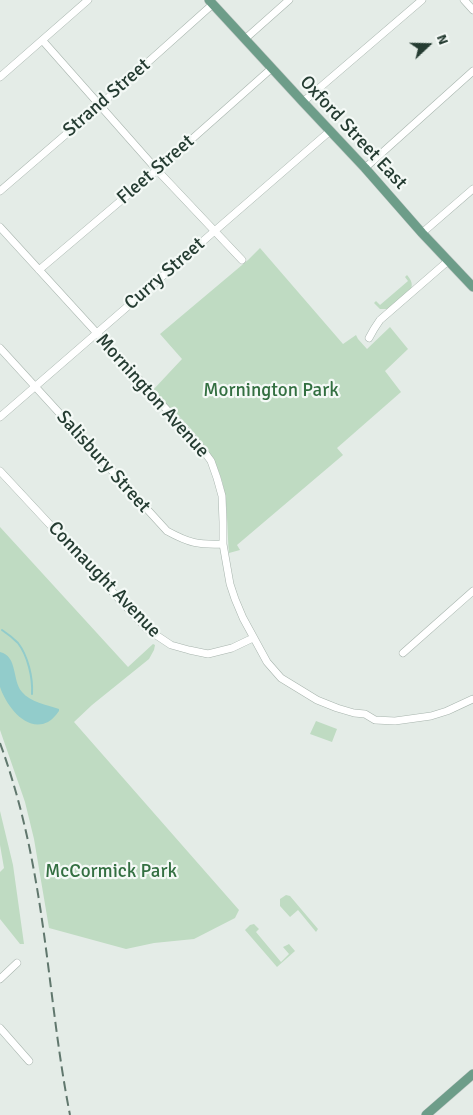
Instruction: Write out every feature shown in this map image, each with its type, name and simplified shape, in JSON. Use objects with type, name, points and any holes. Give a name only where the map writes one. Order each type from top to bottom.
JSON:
[{"type":"main road","name":"Oxford Street East","points":[[211,2],[473,287]]},
{"type":"main road","points":[[426,1115],[473,1074]]},
{"type":"street","points":[[0,77],[88,0]]},
{"type":"street","points":[[245,39],[289,0]]},
{"type":"street","points":[[303,102],[422,0]]},
{"type":"street","points":[[464,0],[473,10]]},
{"type":"street","name":"Strand Street","points":[[0,191],[100,105],[211,2]]},
{"type":"street","points":[[43,41],[157,170],[242,260]]},
{"type":"street","name":"Fleet Street","points":[[39,270],[157,170],[272,68]]},
{"type":"street","points":[[365,168],[473,72]]},
{"type":"street","name":"Curry Street","points":[[0,417],[330,131]]},
{"type":"street","points":[[422,233],[473,189]]},
{"type":"street","name":"Mornington Avenue","points":[[0,228],[211,460],[222,496],[223,544],[230,585],[253,638],[266,662],[281,678],[317,700],[354,713],[365,714],[375,720],[395,721],[431,716],[473,699]]},
{"type":"street","points":[[369,338],[380,320],[448,261]]},
{"type":"street","name":"Salisbury Street","points":[[0,348],[167,531],[190,542],[203,545],[223,544]]},
{"type":"street","name":"Connaught Avenue","points":[[0,471],[147,629],[161,639],[171,645],[208,654],[232,648],[253,638]]},
{"type":"street","points":[[403,653],[473,591]]},
{"type":"street","points":[[0,979],[17,963]]},
{"type":"street","points":[[0,1028],[29,1061]]},
{"type":"green space","name":"Mornington Park","points":[[260,248],[343,344],[356,335],[367,349],[390,327],[408,349],[385,371],[401,392],[337,448],[343,455],[237,545],[240,550],[229,553],[225,498],[217,467],[193,431],[153,390],[182,359],[160,334]]},
{"type":"green space","points":[[407,275],[412,285],[411,289],[388,309],[380,309],[374,303],[376,301],[380,305],[408,281],[405,277]]},
{"type":"green space","name":"McCormick Park","points":[[0,527],[128,667],[153,644],[155,645],[149,659],[74,722],[239,910],[235,918],[194,939],[154,943],[126,949],[49,928],[34,839],[25,802],[0,730]]},
{"type":"green space","points":[[316,721],[337,729],[332,742],[310,734]]},
{"type":"green space","points":[[0,811],[13,865],[24,944],[20,944],[0,919],[0,872],[4,868],[0,845]]},
{"type":"green space","points":[[286,895],[290,896],[318,929],[316,932],[298,910],[290,917],[280,906],[280,899]]},
{"type":"green space","points":[[254,924],[259,929],[256,932],[281,962],[289,954],[283,947],[289,944],[295,951],[277,967],[245,930]]},
{"type":"water","points":[[0,652],[10,658],[19,687],[25,695],[39,703],[59,709],[58,713],[49,721],[32,724],[25,721],[7,702],[0,687]]},
{"type":"waterway","points":[[2,630],[18,643],[25,654],[31,674],[32,694]]},
{"type":"railway","points":[[0,743],[20,806],[34,871],[64,1085],[70,1115]]}]
